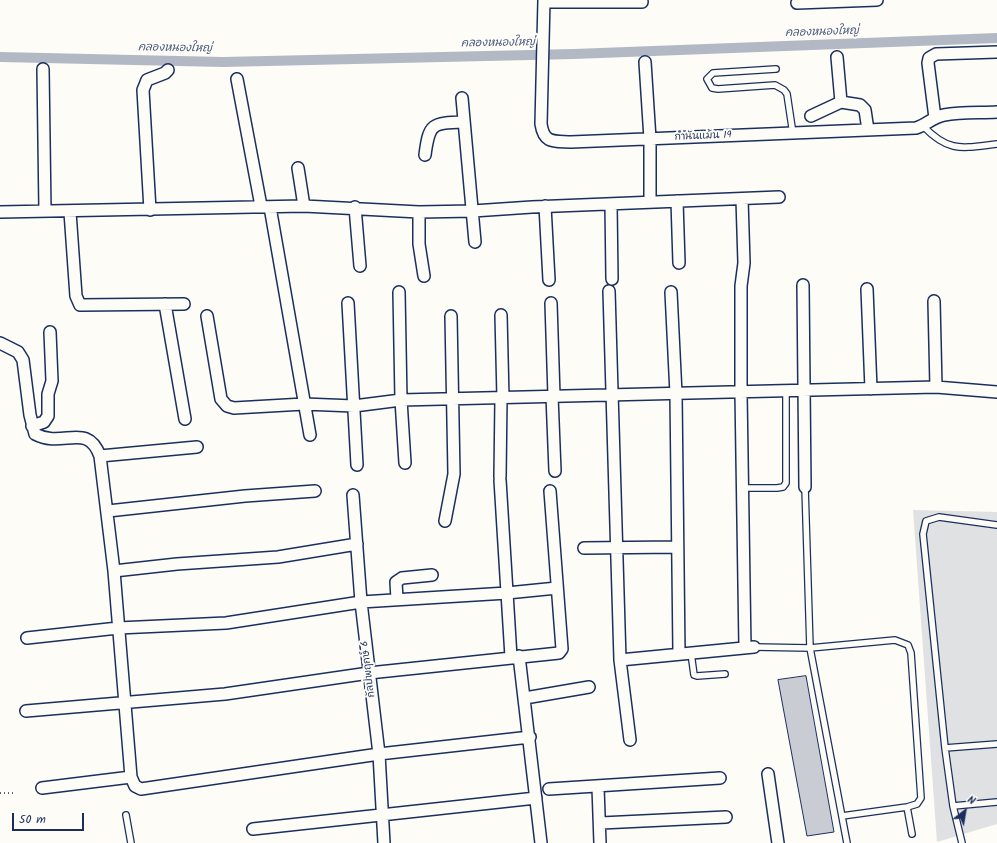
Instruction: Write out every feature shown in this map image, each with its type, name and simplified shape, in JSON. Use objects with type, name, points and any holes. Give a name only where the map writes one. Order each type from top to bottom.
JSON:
[{"type":"street","points":[[797,3],[877,0]]},
{"type":"street","points":[[544,1],[642,2]]},
{"type":"street","name":"กำนันแม้น 19","points":[[544,1],[541,64],[541,124],[542,134],[547,139],[571,142],[868,130],[929,122],[944,115],[997,112]]},
{"type":"street","points":[[929,122],[928,63],[930,58],[936,54],[997,52]]},
{"type":"street","points":[[837,57],[841,102]]},
{"type":"street","points":[[645,62],[650,139],[650,202]]},
{"type":"street","points":[[43,69],[45,211]]},
{"type":"street","points":[[150,210],[143,90],[147,80],[165,74],[168,70]]},
{"type":"street","points":[[237,79],[266,206],[310,435]]},
{"type":"street","points":[[925,91],[929,122]]},
{"type":"street","points":[[462,98],[476,242]]},
{"type":"street","points":[[811,116],[841,102],[863,106],[868,130]]},
{"type":"street","points":[[425,155],[428,135],[432,128],[446,123],[464,122]]},
{"type":"street","points":[[298,168],[304,206]]},
{"type":"street","points":[[0,212],[70,212],[266,206],[355,207],[419,212],[473,211],[545,206],[779,197]]},
{"type":"street","points":[[620,660],[750,648],[743,488],[741,392],[741,286],[744,263],[742,199]]},
{"type":"street","points":[[677,201],[680,263]]},
{"type":"street","points":[[611,204],[612,278]]},
{"type":"street","points":[[545,206],[549,280]]},
{"type":"street","points":[[355,207],[360,266]]},
{"type":"street","points":[[70,212],[76,296],[80,305],[184,304]]},
{"type":"street","points":[[419,212],[419,244],[424,276]]},
{"type":"street","points":[[803,285],[805,487]]},
{"type":"street","points":[[867,289],[871,389]]},
{"type":"street","points":[[609,291],[620,660],[630,740]]},
{"type":"street","points":[[399,292],[401,400],[405,463]]},
{"type":"street","points":[[671,292],[676,394],[679,654]]},
{"type":"street","points":[[934,301],[936,387]]},
{"type":"street","points":[[348,303],[357,465]]},
{"type":"street","points":[[551,303],[555,471]]},
{"type":"street","points":[[165,304],[185,419]]},
{"type":"street","points":[[501,315],[502,398],[500,479],[507,593],[515,656],[525,698],[541,843]]},
{"type":"street","points":[[207,316],[221,399],[226,406],[234,408],[304,404],[354,406],[401,400],[936,387],[997,392]]},
{"type":"street","points":[[445,521],[454,474],[450,316]]},
{"type":"street","points":[[32,426],[44,422],[48,416],[48,394],[52,381],[50,332]]},
{"type":"street","points":[[0,343],[18,352],[23,360],[32,426],[35,434],[44,438],[55,440],[84,437],[96,445],[100,456],[108,511],[114,571],[131,777],[135,786],[141,789],[379,754],[530,737]]},
{"type":"street","points":[[100,456],[197,447]]},
{"type":"street","points":[[108,511],[245,496],[315,491]]},
{"type":"street","points":[[26,711],[225,694],[369,673],[515,656],[552,655],[559,653],[562,648],[550,491]]},
{"type":"street","name":"กัลปพฤกษ์ 6","points":[[353,495],[361,602],[379,754],[384,843]]},
{"type":"street","points":[[114,571],[177,564],[278,557],[357,544]]},
{"type":"street","points":[[584,548],[677,547]]},
{"type":"street","points":[[397,599],[396,582],[398,580],[402,578],[432,575]]},
{"type":"street","points":[[27,638],[118,628],[226,623],[361,602],[507,593],[557,588]]},
{"type":"street","points":[[525,698],[589,687]]},
{"type":"street","points":[[768,774],[778,843]]},
{"type":"street","points":[[42,788],[131,777]]},
{"type":"street","points":[[549,789],[720,778]]},
{"type":"street","points":[[598,787],[600,843]]},
{"type":"street","points":[[253,829],[536,798]]},
{"type":"street","points":[[600,823],[726,817]]},
{"type":"lane","points":[[776,69],[713,73],[707,79],[712,88],[718,89],[775,85],[784,90],[787,94],[794,134]]},
{"type":"lane","points":[[929,122],[935,139],[954,147],[966,148],[997,144]]},
{"type":"lane","points":[[743,488],[777,488],[783,487],[786,483],[786,391]]},
{"type":"lane","points":[[805,487],[810,648],[847,843]]},
{"type":"lane","points":[[962,843],[954,806],[945,748],[924,534],[926,522],[939,517],[997,525]]},
{"type":"lane","points":[[750,648],[810,648],[895,640],[908,645],[911,653],[921,798],[917,804],[906,807],[842,816]]},
{"type":"lane","points":[[691,653],[694,675],[725,674]]},
{"type":"lane","points":[[945,748],[997,744]]},
{"type":"lane","points":[[954,806],[997,802]]},
{"type":"lane","points":[[906,807],[912,834]]},
{"type":"lane","points":[[126,815],[131,843]]},
{"type":"path","points":[[0,793],[16,793]]},
{"type":"shaded area","points":[[913,510],[997,512],[997,824],[937,842]]},
{"type":"building","points":[[806,676],[834,832],[807,836],[778,680]]},
{"type":"waterway","name":"คลองหนองใหญ่","points":[[0,57],[223,62],[574,54],[997,38]]}]
